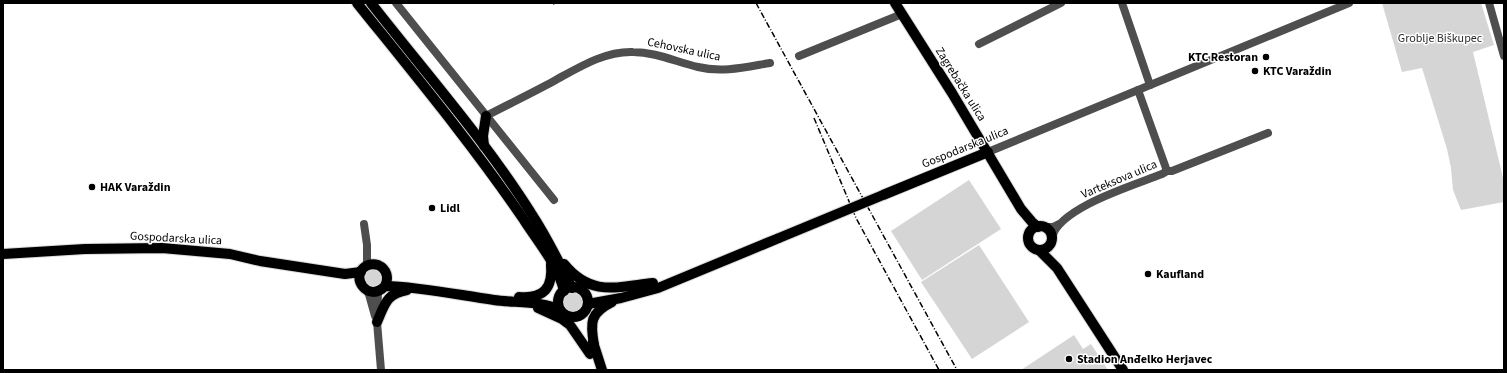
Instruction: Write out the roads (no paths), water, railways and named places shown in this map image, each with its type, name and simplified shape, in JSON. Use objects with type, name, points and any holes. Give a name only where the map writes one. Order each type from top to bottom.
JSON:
[{"type":"main road","points":[[357,3],[485,166],[553,258],[587,283],[600,287],[616,288],[672,281]]},
{"type":"main road","points":[[371,3],[485,148],[531,213],[553,258],[565,292],[559,306],[560,310]]},
{"type":"main road","name":"Zagrebačka ulica","points":[[895,3],[988,152],[1021,208],[1032,222],[1050,231],[1051,252],[1057,268]]},
{"type":"main road","points":[[485,148],[483,136],[486,116]]},
{"type":"main road","name":"Gospodarska ulica","points":[[586,308],[652,290],[988,152]]},
{"type":"main road","name":"Zagrebačka ulica","points":[[1021,208],[1028,226],[1030,245],[1039,250],[1057,268],[1123,370]]},
{"type":"main road","points":[[1028,235],[1032,230],[1041,227]]},
{"type":"main road","points":[[1039,250],[1046,249],[1051,241]]},
{"type":"main road","name":"Gospodarska ulica","points":[[3,254],[85,249],[162,248],[230,254],[260,261],[345,274],[383,268],[380,286],[364,289],[365,271]]},
{"type":"main road","points":[[495,300],[511,297],[533,297],[545,292],[551,279],[553,258]]},
{"type":"main road","points":[[513,302],[547,300],[576,288],[594,295],[606,295],[653,283]]},
{"type":"main road","points":[[380,286],[421,288],[495,300],[548,305],[560,310],[567,316],[575,317],[586,308]]},
{"type":"main road","points":[[377,322],[384,304],[389,297],[398,292],[421,288]]},
{"type":"main road","points":[[584,292],[588,300],[586,308],[586,324],[596,370]]},
{"type":"main road","points":[[592,349],[592,321],[595,315],[600,308],[622,298]]},
{"type":"main road","points":[[495,300],[514,306],[538,308],[562,319],[592,349]]},
{"type":"main road","points":[[575,317],[602,370]]},
{"type":"street","points":[[396,3],[554,200]]},
{"type":"street","points":[[979,44],[1061,3]]},
{"type":"street","points":[[1122,3],[1150,85]]},
{"type":"street","name":"Gospodarska ulica","points":[[988,152],[1248,46],[1349,3]]},
{"type":"street","points":[[1489,3],[1504,56]]},
{"type":"street","points":[[799,56],[902,14]]},
{"type":"street","name":"Cehovska ulica","points":[[486,116],[596,60],[619,53],[643,52],[656,54],[698,68],[724,70],[770,63]]},
{"type":"street","name":"Varteksova ulica","points":[[1138,90],[1167,171]]},
{"type":"street","name":"Varteksova ulica","points":[[1051,241],[1055,230],[1062,223],[1091,202],[1167,171],[1172,171],[1268,133]]},
{"type":"street","name":"Varteksova ulica","points":[[1041,227],[1053,227],[1062,223]]},
{"type":"street","name":"Gospodarska ulica","points":[[364,224],[367,245],[365,271]]},
{"type":"street","points":[[380,286],[377,322],[381,370]]},
{"type":"railway","points":[[756,3],[957,370]]},
{"type":"railway","points":[[814,118],[856,218],[939,370]]},
{"type":"place","name":"KTC Restoran","points":[[1266,57]]},
{"type":"place","name":"KTC Varaždin","points":[[1255,71]]},
{"type":"place","name":"HAK Varaždin","points":[[92,187]]},
{"type":"place","name":"Lidl","points":[[432,208]]},
{"type":"place","name":"Kaufland","points":[[1148,274]]},
{"type":"place","name":"Stadion Anđelko Herjavec","points":[[1069,359]]},
{"type":"park label","name":"Groblje Biškupec","points":[[1440,38]]}]
